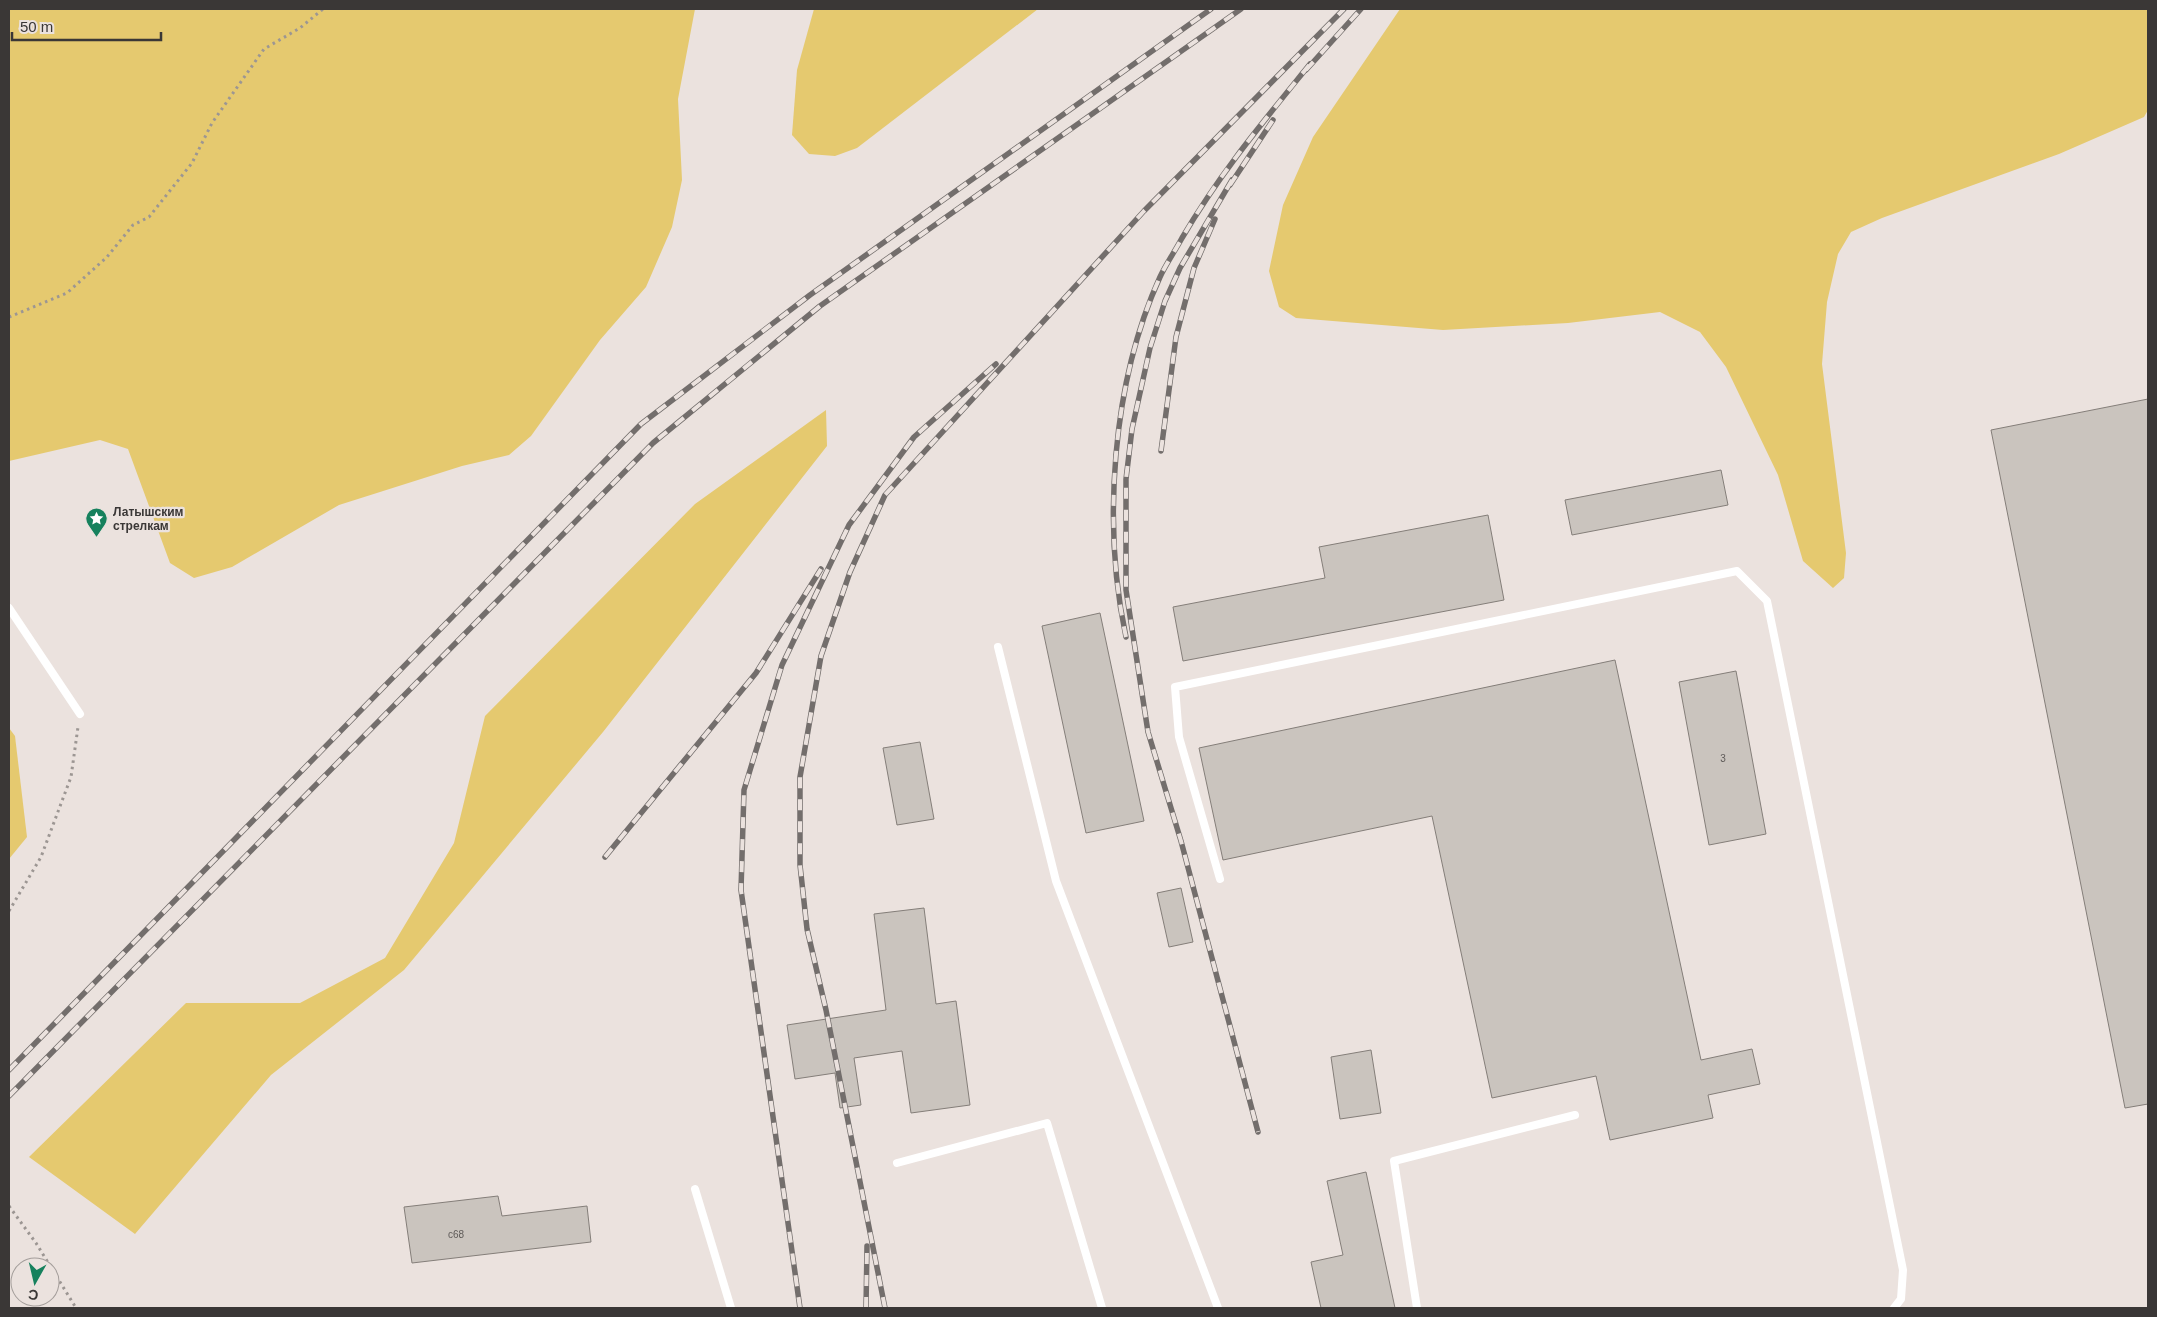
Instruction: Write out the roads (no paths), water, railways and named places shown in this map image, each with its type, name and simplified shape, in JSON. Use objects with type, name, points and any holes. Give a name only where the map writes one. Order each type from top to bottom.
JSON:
[{"type":"lane","points":[[1220,879],[1180,737],[1175,687],[1737,570],[1767,601],[1903,1270],[1900,1299],[1894,1308]]},
{"type":"lane","points":[[9,608],[80,714]]},
{"type":"lane","points":[[998,647],[1056,881],[1218,1308]]},
{"type":"lane","points":[[1417,1308],[1394,1161],[1575,1115]]},
{"type":"lane","points":[[897,1163],[1047,1123],[1102,1308]]},
{"type":"lane","points":[[695,1188],[731,1308]]},
{"type":"railway","points":[[9,1070],[641,424],[810,295],[1211,9]]},
{"type":"railway","points":[[9,1096],[653,443],[820,306],[1241,9]]},
{"type":"railway","points":[[885,1308],[826,1010],[807,929],[800,865],[800,777],[821,656],[850,572],[885,495],[1144,211],[1344,9]]},
{"type":"railway","points":[[1306,70],[1361,9]]},
{"type":"railway","points":[[1126,637],[1114,548],[1116,454],[1131,362],[1144,318],[1162,272],[1196,214],[1243,148],[1310,64]]},
{"type":"railway","points":[[1230,185],[1273,120]]},
{"type":"railway","points":[[1232,180],[1180,268],[1165,301],[1150,348],[1132,429],[1126,479],[1126,590],[1148,732],[1181,841],[1258,1132]]},
{"type":"railway","points":[[1161,451],[1176,337],[1194,268],[1215,219]]},
{"type":"railway","points":[[800,1308],[741,890],[744,790],[782,665],[849,525],[914,437],[996,364]]},
{"type":"railway","points":[[605,857],[756,673],[821,569]]},
{"type":"railway","points":[[866,1308],[867,1246]]},
{"type":"place","name":"Латышским стрелкам","points":[[97,538]]}]
